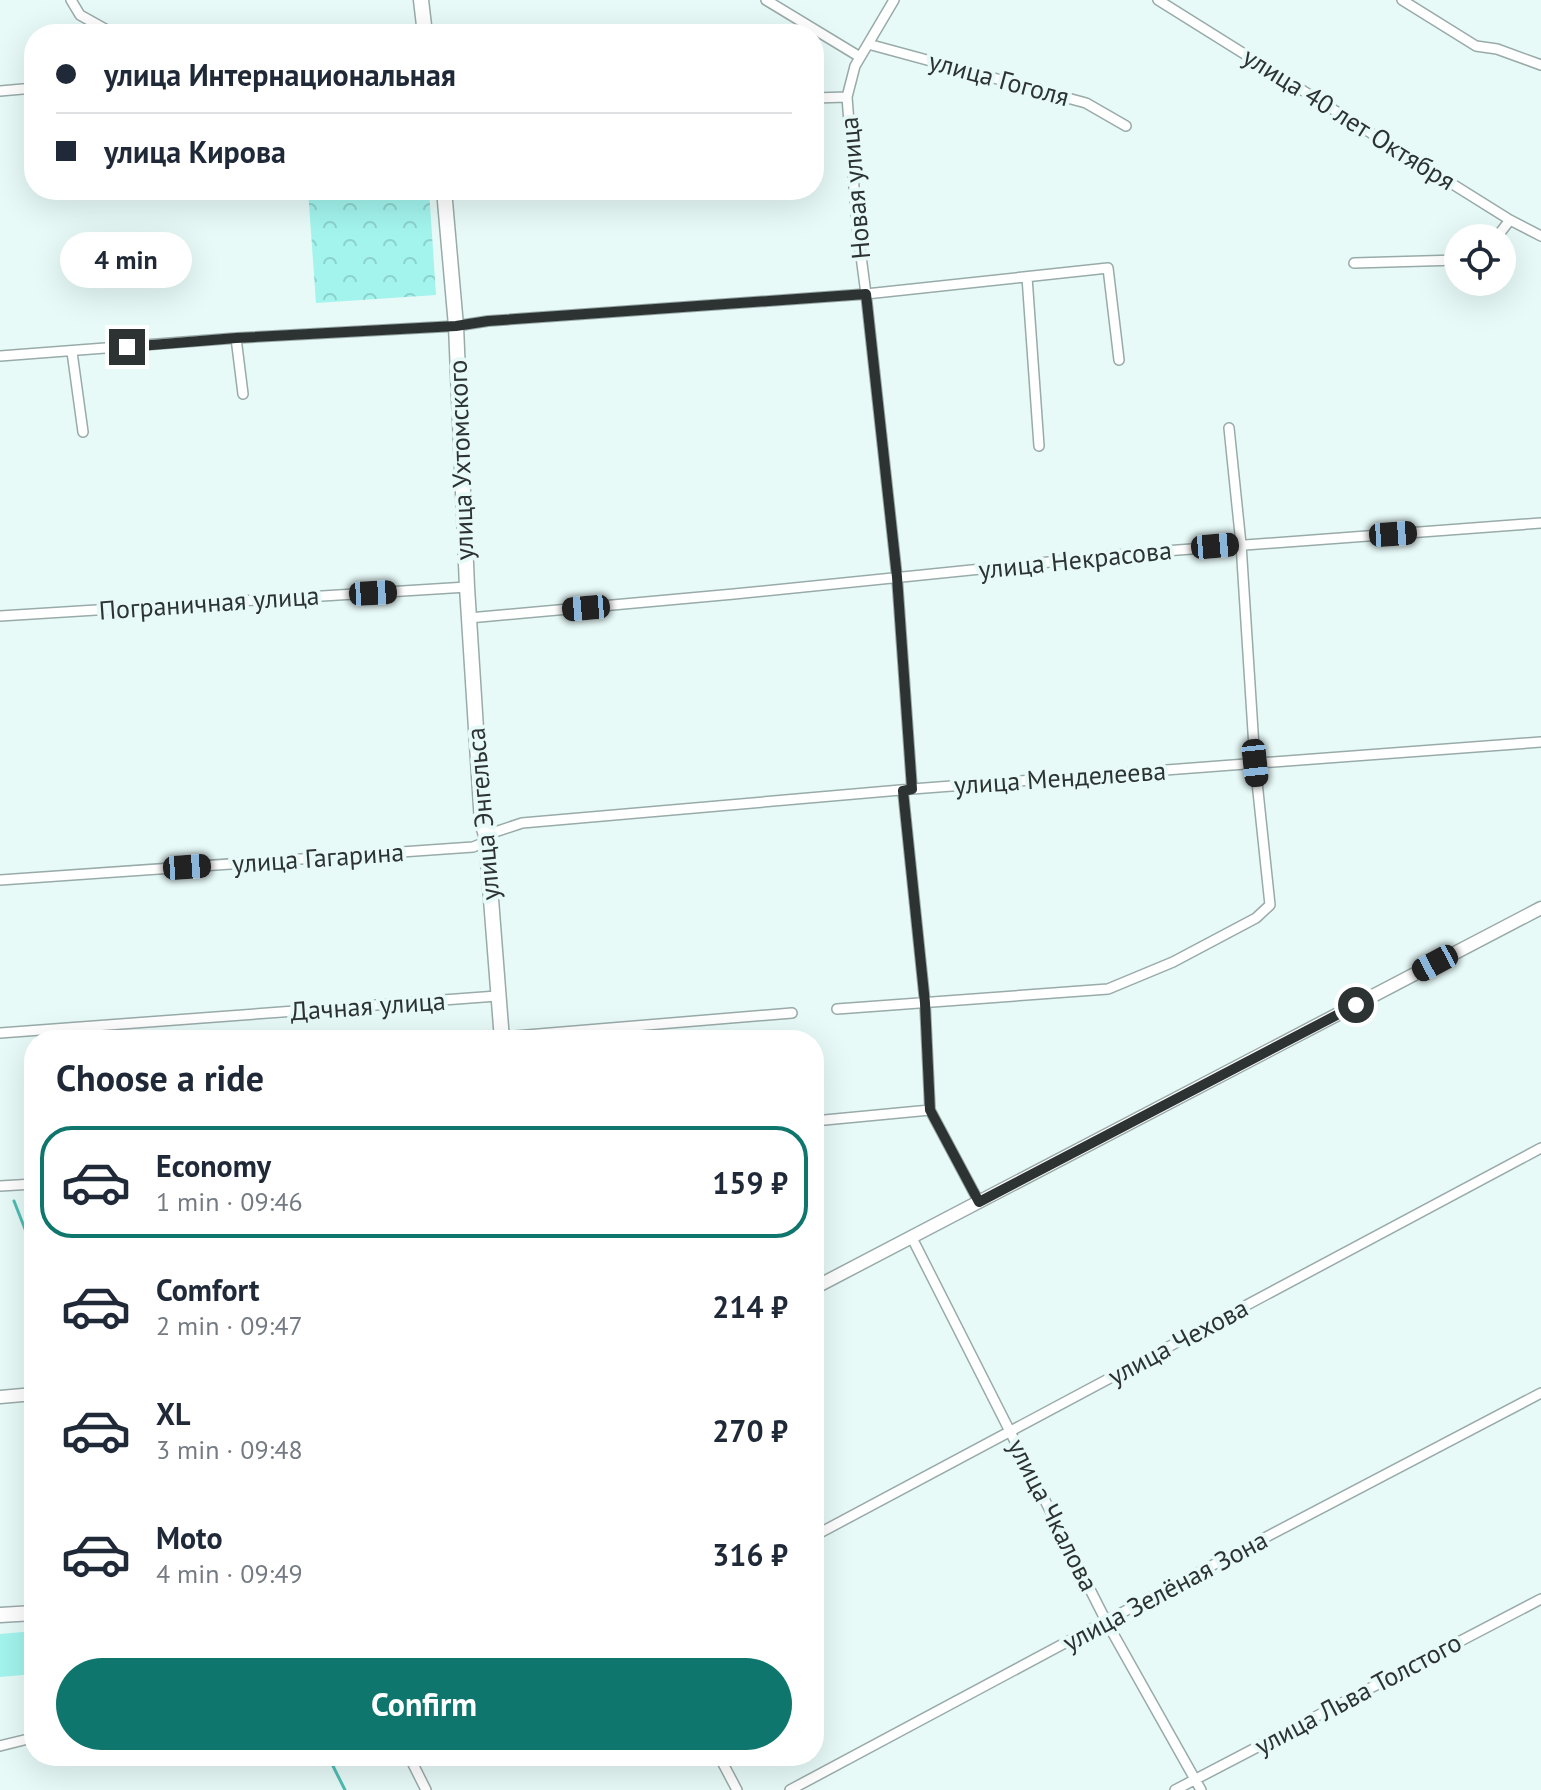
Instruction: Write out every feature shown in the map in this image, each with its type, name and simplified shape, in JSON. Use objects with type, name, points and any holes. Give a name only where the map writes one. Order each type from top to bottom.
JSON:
[{"type":"main road","points":[[421,0],[424,24]]},
{"type":"main road","name":"улица Ухтомского","points":[[445,200],[456,326],[467,587]]},
{"type":"main road","name":"улица Энгельса","points":[[467,587],[482,823],[486,835],[501,1030]]},
{"type":"main road","points":[[0,1615],[24,1614]]},
{"type":"street","points":[[71,0],[80,15],[96,24]]},
{"type":"street","points":[[766,0],[806,24]]},
{"type":"street","name":"Новая улица","points":[[894,0],[860,57],[847,97],[857,226],[897,577],[907,790],[925,1003],[930,1110]]},
{"type":"street","name":"улица 40 лет Октября","points":[[1158,0],[1510,220],[1541,236]]},
{"type":"street","points":[[1402,0],[1476,46],[1497,49],[1541,65]]},
{"type":"street","points":[[824,35],[860,57]]},
{"type":"street","name":"улица Гоголя","points":[[868,44],[1086,103],[1126,126]]},
{"type":"street","points":[[0,91],[24,89]]},
{"type":"street","points":[[824,98],[847,97]]},
{"type":"street","points":[[1507,224],[1510,220]]},
{"type":"street","points":[[1354,263],[1444,260]]},
{"type":"street","points":[[0,356],[236,338],[456,326],[488,321],[866,294],[1108,268],[1119,360]]},
{"type":"street","points":[[1027,277],[1039,446]]},
{"type":"street","points":[[236,338],[243,394]]},
{"type":"street","points":[[72,352],[83,432]]},
{"type":"street","points":[[837,1009],[1108,989],[1173,962],[1256,918],[1270,905],[1255,763],[1241,544],[1229,428]]},
{"type":"street","name":"улица Некрасова","points":[[469,618],[1241,544],[1541,523]]},
{"type":"street","name":"Пограничная улица","points":[[0,616],[467,587]]},
{"type":"street","name":"улица Менделеева","points":[[486,835],[522,823],[1541,742]]},
{"type":"street","name":"улица Гагарина","points":[[0,880],[467,848],[483,843],[486,835]]},
{"type":"street","points":[[824,1283],[1541,908]]},
{"type":"street","name":"Дачная улица","points":[[40,1030],[497,996]]},
{"type":"street","points":[[602,1030],[792,1013]]},
{"type":"street","name":"Дачная улица","points":[[0,1033],[24,1031]]},
{"type":"street","points":[[824,1120],[930,1110],[979,1202]]},
{"type":"street","name":"улица Чехова","points":[[824,1531],[1541,1148]]},
{"type":"street","points":[[0,1186],[24,1185]]},
{"type":"street","name":"улица Чкалова","points":[[911,1236],[1106,1621],[1201,1790]]},
{"type":"street","name":"улица Зелёная Зона","points":[[790,1790],[1541,1393]]},
{"type":"street","points":[[0,1397],[24,1395]]},
{"type":"street","name":"улица Льва Толстого","points":[[1175,1790],[1541,1599]]},
{"type":"street","points":[[0,1746],[24,1740]]},
{"type":"street","points":[[414,1766],[426,1790]]},
{"type":"street","points":[[724,1766],[737,1790]]},
{"type":"green space","points":[[309,200],[430,200],[436,295],[316,303]]},
{"type":"green space","points":[[24,1632],[24,1675],[0,1677],[0,1634]]},
{"type":"waterway","points":[[14,1201],[24,1226]]},
{"type":"waterway","points":[[333,1766],[345,1790]]},
{"type":"route","points":[[127,347],[456,326],[488,321],[866,294],[897,577],[912,789],[903,791],[925,1003],[930,1110],[979,1202],[1356,1005]]}]
